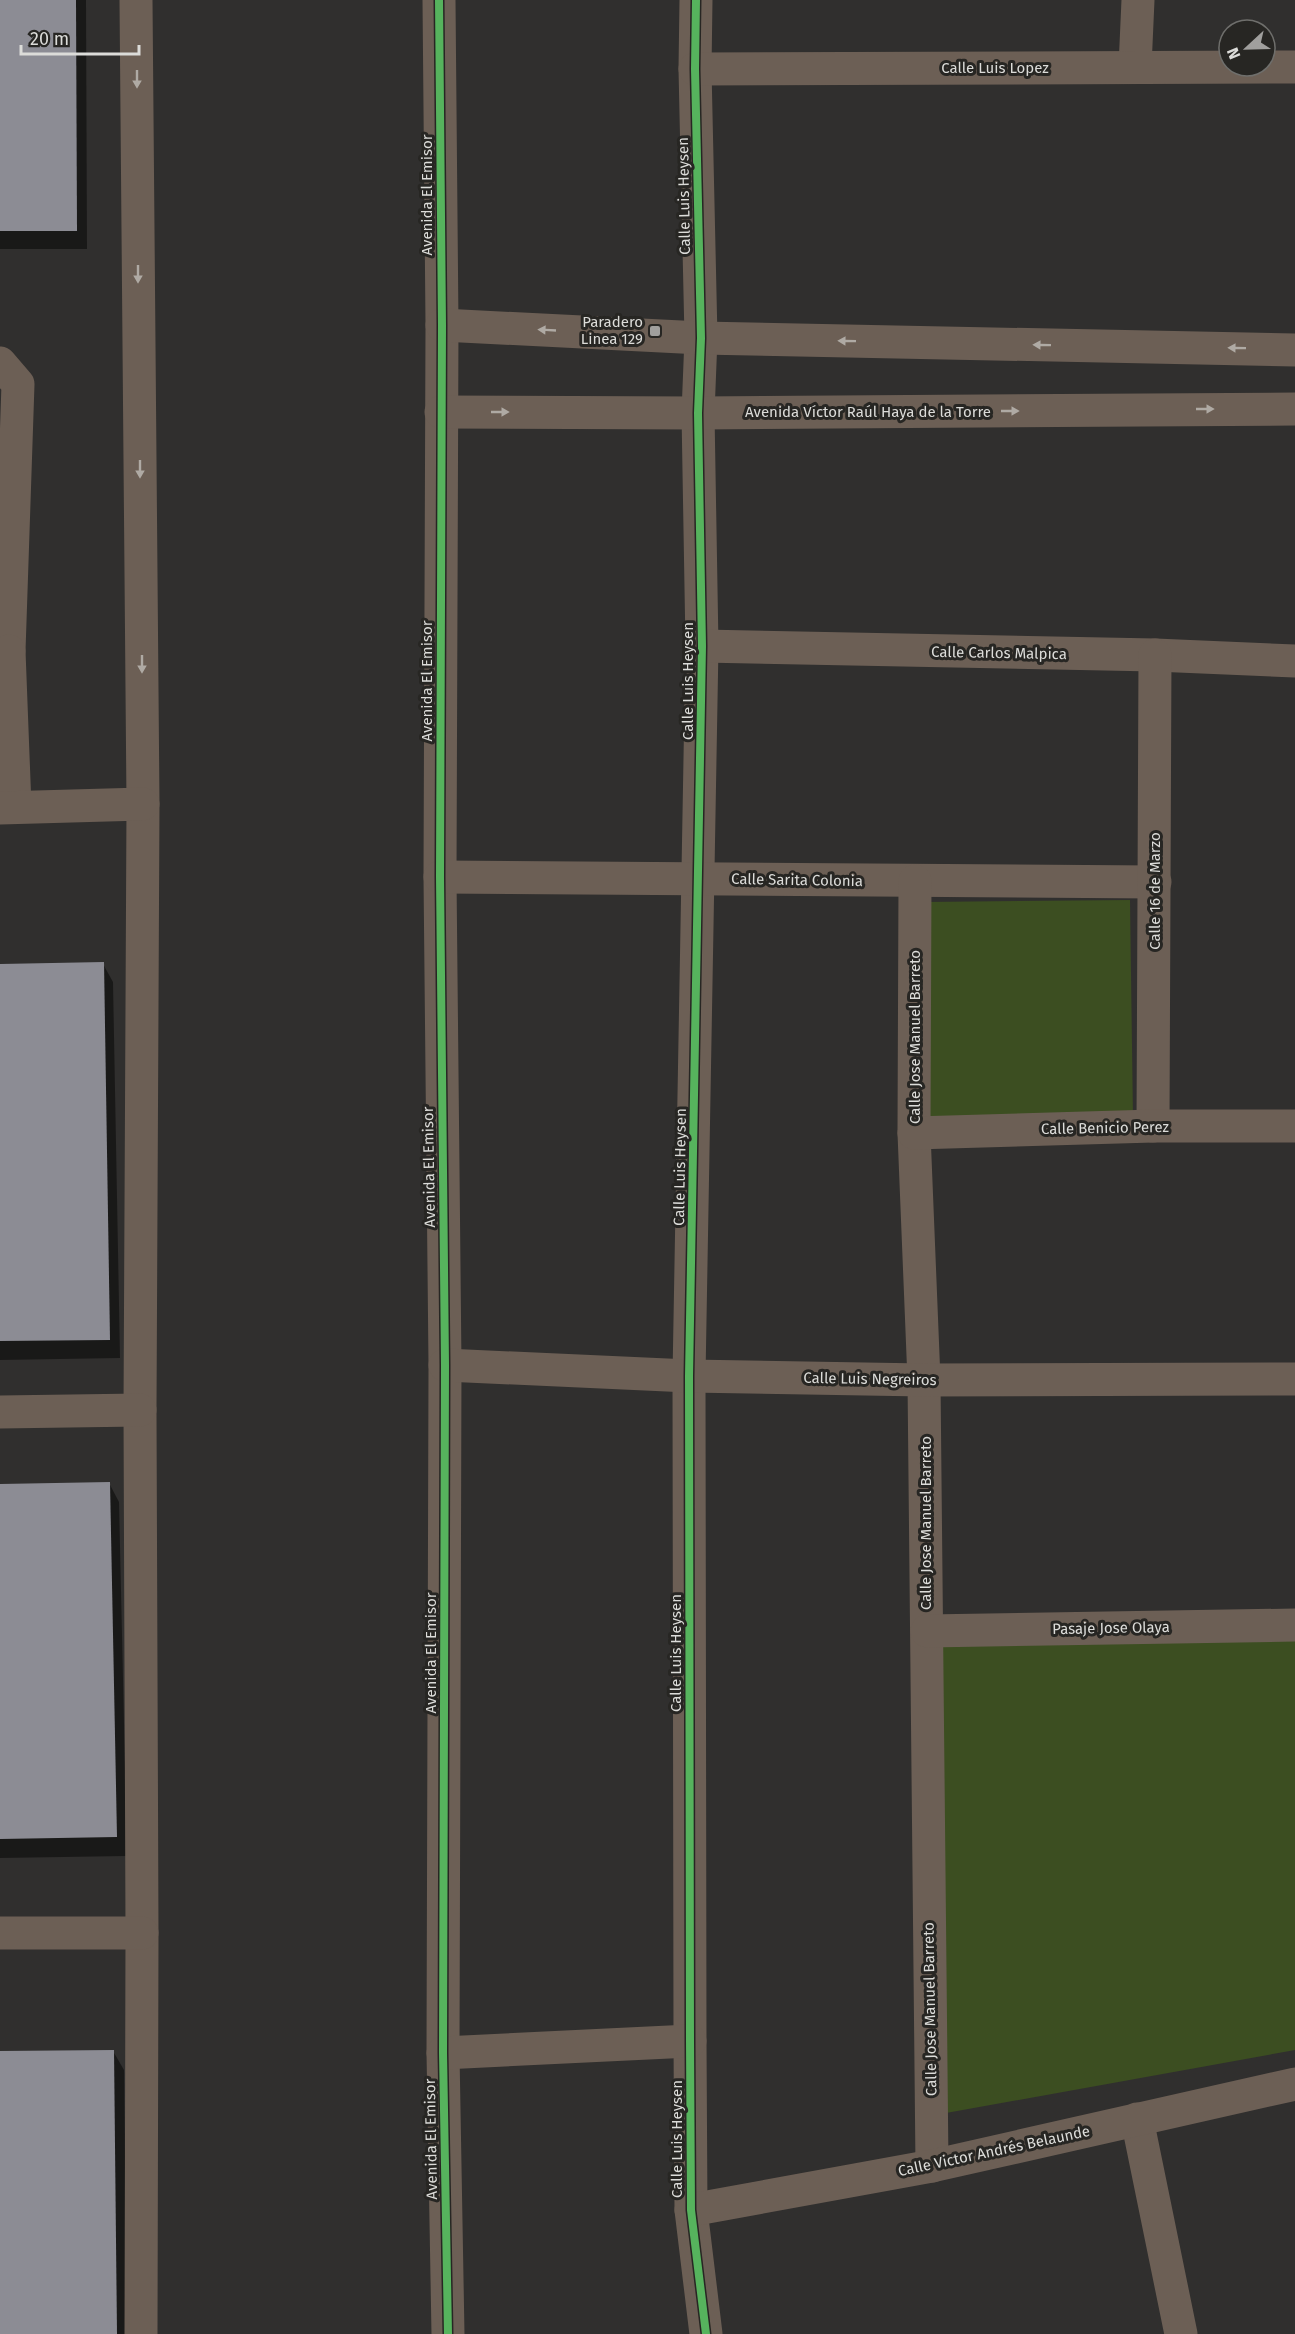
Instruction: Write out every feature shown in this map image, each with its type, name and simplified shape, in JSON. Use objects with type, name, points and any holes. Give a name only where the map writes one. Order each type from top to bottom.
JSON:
[{"type":"street","points":[[136,0],[143,804],[140,1410],[141,2334]]},
{"type":"street","name":"Avenida El Emisor","points":[[439,0],[442,325],[440,878],[445,1365],[443,2053],[448,2334]]},
{"type":"street","name":"Calle Luis Heysen","points":[[696,0],[695,69],[701,338],[698,413],[702,646],[689,1376],[690,2042],[691,2210],[706,2334]]},
{"type":"street","points":[[1135,67],[1138,0]]},
{"type":"street","name":"Calle Luis Lopez","points":[[695,69],[1295,67]]},
{"type":"street","points":[[442,325],[701,338],[1295,350]]},
{"type":"street","points":[[0,363],[18,384],[5,651],[7,807],[143,804]]},
{"type":"street","name":"Avenida Víctor Raúl Haya de la Torre","points":[[441,412],[698,413],[1295,409]]},
{"type":"street","name":"Calle Carlos Malpica","points":[[702,646],[1155,655],[1295,661]]},
{"type":"street","name":"Calle 16 de Marzo","points":[[1153,1126],[1155,655]]},
{"type":"street","name":"Calle Sarita Colonia","points":[[440,878],[1155,882]]},
{"type":"street","name":"Calle Jose Manuel Barreto","points":[[915,881],[914,1133],[924,1380],[932,2166]]},
{"type":"street","name":"Calle Benicio Perez","points":[[914,1133],[1153,1126],[1295,1126]]},
{"type":"street","name":"Calle Luis Negreiros","points":[[445,1365],[689,1376],[924,1380],[1295,1379]]},
{"type":"street","points":[[0,1412],[140,1410]]},
{"type":"street","name":"Pasaje Jose Olaya","points":[[927,1631],[1295,1625]]},
{"type":"street","points":[[0,1933],[142,1933]]},
{"type":"street","points":[[443,2053],[690,2042]]},
{"type":"street","name":"Calle Victor Andrés Belaunde","points":[[691,2210],[932,2166],[1295,2084]]},
{"type":"street","points":[[1137,2119],[1181,2334]]},
{"type":"green space","points":[[1130,900],[1133,1118],[922,1121],[925,902]]},
{"type":"green space","points":[[1295,1636],[1295,2050],[935,2115],[932,1638]]},
{"type":"building","points":[[0,0],[76,0],[77,231],[0,231]]},
{"type":"building","points":[[104,962],[110,1340],[0,1341],[0,964]]},
{"type":"building","points":[[110,1482],[117,1837],[0,1839],[0,1484]]},
{"type":"building","points":[[114,2050],[117,2334],[0,2334],[0,2051]]},
{"type":"cycle path","points":[[439,0],[442,325],[440,877],[445,1365],[443,2053],[448,2334]]},
{"type":"cycle path","points":[[696,0],[695,69],[701,338],[698,413],[702,646],[689,1376],[690,2041],[691,2210],[706,2334]]},
{"type":"place","name":"Paradero Linea 129","points":[[655,331]]}]
